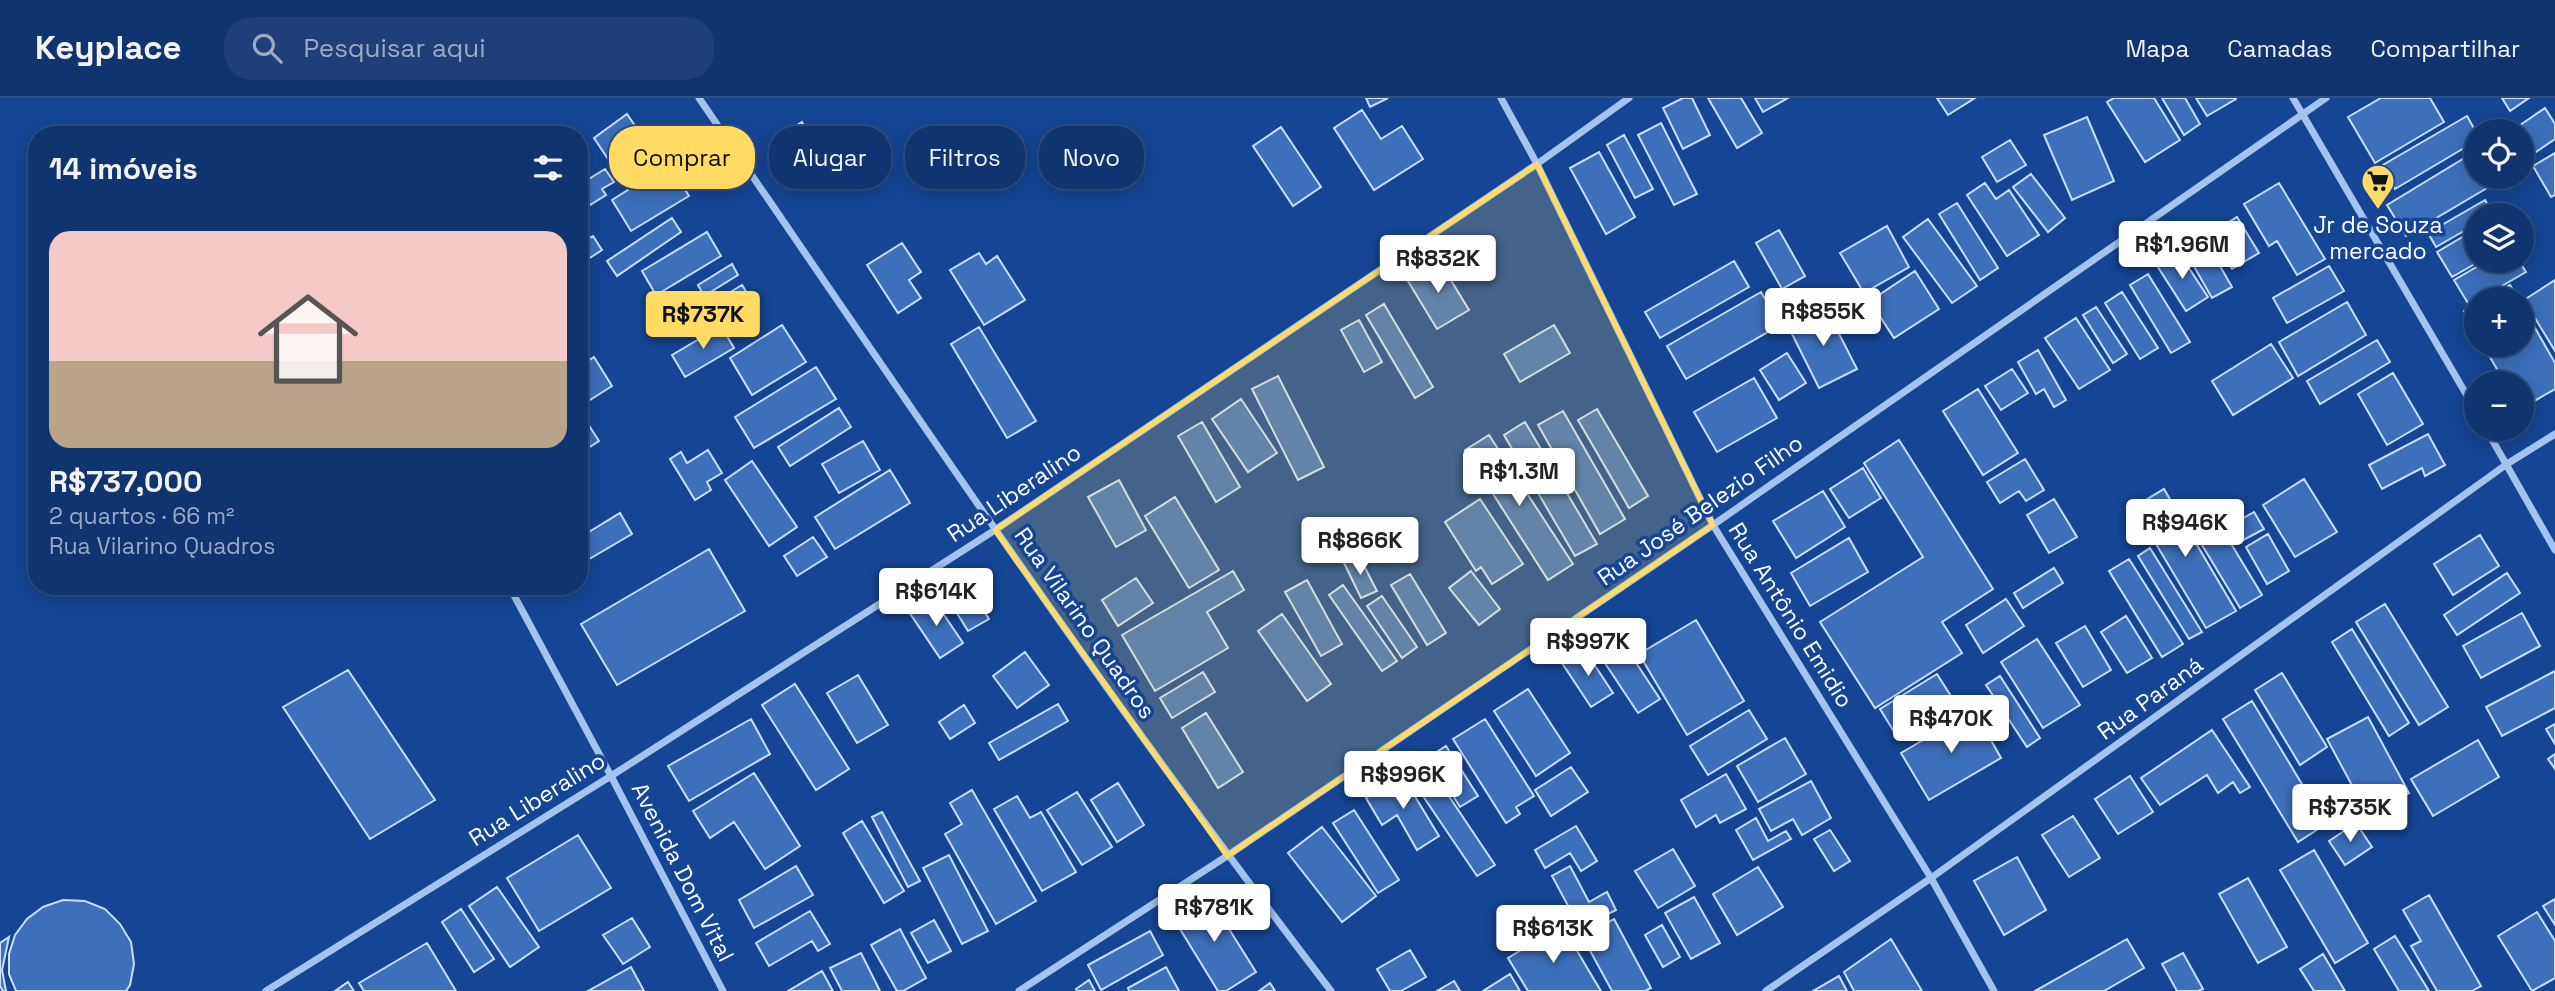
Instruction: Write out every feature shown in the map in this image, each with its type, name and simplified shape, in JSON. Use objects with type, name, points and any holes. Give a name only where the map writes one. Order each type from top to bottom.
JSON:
[{"type":"street","name":"Rua Vilarino Quadros","points":[[699,98],[995,530],[1227,856],[1331,991]]},
{"type":"street","name":"Rua Antônio Emidio","points":[[1501,98],[1537,163],[1713,525],[1931,878],[1994,991]]},
{"type":"street","name":"Rua Liberalino","points":[[266,991],[611,776],[995,530],[1629,98]]},
{"type":"street","points":[[2293,98],[2464,391]]},
{"type":"street","name":"Rua José Belezio Filho","points":[[1019,991],[1227,856],[1713,525],[2326,98]]},
{"type":"street","name":"Rua Paraná","points":[[1766,991],[1931,878],[2507,464],[2555,434]]},
{"type":"street","points":[[2493,441],[2555,550]]},
{"type":"street","name":"Avenida Dom Vital","points":[[514,595],[723,991]]},
{"type":"highlighted area","points":[[1537,164],[1713,525],[1227,856],[995,530]]},
{"type":"building","points":[[1366,98],[1388,98],[1370,107]]},
{"type":"building","points":[[1683,98],[1692,98],[1710,135],[1683,149],[1663,108]]},
{"type":"building","points":[[1708,98],[1741,98],[1762,133],[1737,148]]},
{"type":"building","points":[[1755,98],[1788,98],[1763,112]]},
{"type":"building","points":[[1937,98],[1975,98],[1948,115]]},
{"type":"building","points":[[2114,98],[2154,98],[2180,140],[2145,162],[2107,102]]},
{"type":"building","points":[[2162,98],[2185,98],[2200,124],[2184,135]]},
{"type":"building","points":[[2196,98],[2236,98],[2236,99],[2207,116]]},
{"type":"building","points":[[2381,98],[2430,98],[2444,122],[2375,163],[2348,117]]},
{"type":"building","points":[[2502,98],[2529,98],[2510,111]]},
{"type":"building","points":[[2545,108],[2555,124],[2555,139],[2534,153],[2534,119],[2529,119]]},
{"type":"building","points":[[1362,110],[1381,139],[1402,126],[1423,159],[1374,190],[1334,128]]},
{"type":"building","points":[[627,114],[635,126],[610,126]]},
{"type":"building","points":[[2467,116],[2469,119],[2464,119],[2464,148],[2395,189],[2381,166]]},
{"type":"building","points":[[2087,117],[2114,181],[2072,200],[2044,135]]},
{"type":"building","points":[[1661,123],[1697,194],[1674,205],[1638,135]]},
{"type":"building","points":[[609,127],[609,160],[594,138]]},
{"type":"building","points":[[1281,127],[1321,187],[1293,206],[1253,146]]},
{"type":"building","points":[[1624,135],[1653,189],[1635,198],[1607,145]]},
{"type":"building","points":[[2010,140],[2026,165],[1997,182],[1982,157]]},
{"type":"building","points":[[1599,152],[1635,217],[1606,234],[1570,168]]},
{"type":"building","points":[[2555,153],[2555,195],[2551,197],[2534,165]]},
{"type":"building","points":[[2464,158],[2464,189],[2485,189],[2406,236],[2387,205]]},
{"type":"building","points":[[605,169],[609,175],[609,185],[602,189],[606,195],[590,205],[588,179]]},
{"type":"building","points":[[2031,174],[2065,218],[2048,232],[2013,187]]},
{"type":"building","points":[[1985,183],[1996,199],[2009,190],[2039,235],[2007,256],[1967,195]]},
{"type":"building","points":[[2279,183],[2325,259],[2297,275],[2277,241],[2269,246],[2244,204]]},
{"type":"building","points":[[629,189],[685,189],[689,196],[631,231],[612,200]]},
{"type":"building","points":[[1957,203],[1998,268],[1980,280],[1939,214]]},
{"type":"building","points":[[2464,212],[2464,231],[2436,247],[2428,233]]},
{"type":"building","points":[[2237,217],[2259,253],[2232,269],[2210,234]]},
{"type":"building","points":[[672,218],[681,232],[617,276],[607,261]]},
{"type":"building","points":[[1928,219],[1977,286],[1952,303],[1903,237]]},
{"type":"building","points":[[1887,226],[1909,267],[1864,293],[1840,253]]},
{"type":"building","points":[[1779,230],[1805,276],[1782,289],[1756,243]]},
{"type":"building","points":[[707,232],[721,256],[656,295],[642,271]]},
{"type":"building","points":[[593,236],[602,250],[588,259],[588,239]]},
{"type":"building","points":[[2464,236],[2464,270],[2452,277],[2437,252]]},
{"type":"building","points":[[2204,238],[2232,287],[2212,298],[2184,249]]},
{"type":"building","points":[[902,243],[921,272],[909,280],[921,298],[898,313],[867,265]]},
{"type":"building","points":[[2177,250],[2208,297],[2186,311],[2156,264]]},
{"type":"building","points":[[979,253],[986,264],[997,256],[1025,300],[984,325],[950,270]]},
{"type":"building","points":[[1734,261],[1749,287],[1660,338],[1645,312]]},
{"type":"building","points":[[1440,262],[1469,310],[1437,329],[1408,281]]},
{"type":"building","points":[[732,264],[738,275],[704,296],[698,285]]},
{"type":"building","points":[[2329,266],[2344,291],[2287,323],[2273,298]]},
{"type":"building","points":[[1915,271],[1939,309],[1894,338],[1870,301]]},
{"type":"building","points":[[2466,273],[2524,273],[2500,287],[2464,287],[2464,297],[2454,280]]},
{"type":"building","points":[[2148,274],[2190,342],[2171,353],[2130,285]]},
{"type":"building","points":[[2555,280],[2555,351],[2534,316],[2534,294]]},
{"type":"building","points":[[742,285],[752,301],[721,319],[712,303]]},
{"type":"building","points":[[1761,292],[1780,325],[1686,379],[1667,346]]},
{"type":"building","points":[[2122,292],[2158,348],[2140,359],[2105,303]]},
{"type":"building","points":[[2347,302],[2366,335],[2298,376],[2279,342]]},
{"type":"building","points":[[1384,304],[1433,387],[1415,398],[1366,315]]},
{"type":"building","points":[[2096,307],[2127,354],[2113,363],[2083,315]]},
{"type":"building","points":[[1826,308],[1857,369],[1819,388],[1789,328]]},
{"type":"building","points":[[2076,318],[2110,370],[2079,389],[2045,338]]},
{"type":"building","points":[[1359,320],[1382,362],[1364,372],[1341,330]]},
{"type":"building","points":[[782,325],[806,362],[752,395],[730,358]]},
{"type":"building","points":[[1554,325],[1570,353],[1520,382],[1504,354]]},
{"type":"building","points":[[721,326],[734,348],[685,377],[672,355]]},
{"type":"building","points":[[2534,326],[2555,363],[2555,389],[2534,401],[2534,371],[2498,371],[2490,357],[2534,357]]},
{"type":"building","points":[[979,327],[1036,421],[1007,438],[951,344]]},
{"type":"building","points":[[2377,340],[2390,362],[2320,404],[2307,381]]},
{"type":"building","points":[[2271,344],[2293,378],[2233,415],[2212,381]]},
{"type":"building","points":[[2038,350],[2066,400],[2054,407],[2044,389],[2036,394],[2018,362]]},
{"type":"building","points":[[1787,353],[1806,383],[1779,400],[1760,370]]},
{"type":"building","points":[[594,357],[612,386],[588,401],[588,361]]},
{"type":"building","points":[[816,367],[836,399],[754,448],[735,417]]},
{"type":"building","points":[[2012,369],[2028,393],[2001,410],[1985,386]]},
{"type":"building","points":[[2393,373],[2423,424],[2387,445],[2358,394]]},
{"type":"building","points":[[1278,376],[1324,467],[1298,480],[1252,389]]},
{"type":"building","points":[[1754,378],[1777,418],[1717,452],[1694,412]]},
{"type":"building","points":[[1978,389],[2018,453],[1983,475],[1943,411]]},
{"type":"building","points":[[1241,399],[1277,453],[1248,472],[1212,419]]},
{"type":"building","points":[[839,408],[851,427],[790,466],[778,447]]},
{"type":"building","points":[[1597,409],[1648,496],[1629,508],[1578,420]]},
{"type":"building","points":[[1563,411],[1625,519],[1600,534],[1538,425]]},
{"type":"building","points":[[1202,422],[1240,487],[1216,502],[1178,436]]},
{"type":"building","points":[[1525,422],[1597,544],[1575,556],[1504,435]]},
{"type":"building","points":[[588,424],[599,441],[588,448]]},
{"type":"building","points":[[2428,434],[2445,465],[2425,476],[2422,468],[2382,489],[2369,465]]},
{"type":"building","points":[[1489,435],[1573,564],[1548,580],[1465,450]]},
{"type":"building","points":[[1899,440],[1993,589],[1942,622],[1962,653],[1875,708],[1820,622],[1923,557],[1864,463]]},
{"type":"building","points":[[863,441],[880,470],[839,493],[822,464]]},
{"type":"building","points":[[708,450],[722,473],[707,482],[711,490],[695,500],[670,459],[681,452],[687,463]]},
{"type":"building","points":[[2025,459],[2044,490],[2026,501],[2019,491],[2000,503],[1987,482]]},
{"type":"building","points":[[752,461],[797,527],[769,546],[725,480]]},
{"type":"building","points":[[1863,468],[1881,498],[1849,518],[1830,489]]},
{"type":"building","points":[[890,470],[910,503],[835,549],[815,517]]},
{"type":"building","points":[[2304,479],[2337,532],[2295,557],[2263,505]]},
{"type":"building","points":[[1119,480],[1146,530],[1116,547],[1088,497]]},
{"type":"building","points":[[2164,489],[2236,611],[2206,628],[2134,507]]},
{"type":"building","points":[[1823,491],[1845,527],[1796,558],[1773,521]]},
{"type":"building","points":[[1175,497],[1219,570],[1189,588],[1145,516]]},
{"type":"building","points":[[1480,499],[1523,564],[1492,584],[1481,567],[1476,571],[1445,522]]},
{"type":"building","points":[[2054,499],[2077,537],[2049,553],[2027,515]]},
{"type":"building","points":[[2254,512],[2264,529],[2238,543],[2229,526]]},
{"type":"building","points":[[620,513],[632,534],[588,560],[588,533]]},
{"type":"building","points":[[1339,526],[1350,546],[1329,558],[1318,538]]},
{"type":"building","points":[[2221,527],[2262,595],[2240,608],[2199,540]]},
{"type":"building","points":[[2268,534],[2289,571],[2267,584],[2246,547]]},
{"type":"building","points":[[2480,535],[2499,566],[2453,595],[2434,564]]},
{"type":"building","points":[[813,537],[827,557],[797,576],[784,556]]},
{"type":"building","points":[[1849,538],[1868,572],[1810,606],[1791,573]]},
{"type":"building","points":[[2150,548],[2202,632],[2189,639],[2138,556]]},
{"type":"building","points":[[709,549],[745,611],[617,685],[581,624]]},
{"type":"building","points":[[1359,556],[1377,591],[1361,598],[1344,563]]},
{"type":"building","points":[[2129,559],[2183,644],[2162,657],[2109,571]]},
{"type":"building","points":[[2054,568],[2063,583],[2023,608],[2014,593]]},
{"type":"building","points":[[1233,571],[1244,590],[1207,612],[1228,648],[1155,691],[1122,635]]},
{"type":"building","points":[[1471,571],[1500,609],[1479,625],[1449,588]]},
{"type":"building","points":[[2507,573],[2520,593],[2457,635],[2444,615]]},
{"type":"building","points":[[1410,574],[1446,633],[1427,645],[1391,585]]},
{"type":"building","points":[[1136,578],[1153,603],[1118,626],[1102,600]]},
{"type":"building","points":[[964,580],[989,619],[968,631],[944,592]]},
{"type":"building","points":[[1307,580],[1342,644],[1321,656],[1285,592]]},
{"type":"building","points":[[1343,585],[1397,661],[1382,671],[1329,595]]},
{"type":"building","points":[[1382,596],[1417,647],[1402,658],[1367,606]]},
{"type":"building","points":[[932,597],[963,643],[940,658],[909,612]]},
{"type":"building","points":[[2006,599],[2024,626],[1983,653],[1966,625]]},
{"type":"building","points":[[2385,604],[2448,707],[2419,725],[2356,622]]},
{"type":"building","points":[[2522,613],[2540,646],[2481,678],[2463,646]]},
{"type":"building","points":[[1282,614],[1331,684],[1307,701],[1258,631]]},
{"type":"building","points":[[2126,616],[2152,658],[2127,673],[2101,632]]},
{"type":"building","points":[[1696,620],[1744,701],[1687,735],[1639,654]]},
{"type":"building","points":[[2085,626],[2111,670],[2083,687],[2056,643]]},
{"type":"building","points":[[2352,629],[2409,723],[2389,736],[2332,642]]},
{"type":"building","points":[[1617,634],[1660,699],[1638,713],[1595,648]]},
{"type":"building","points":[[2037,639],[2080,705],[2043,728],[2001,662]]},
{"type":"building","points":[[1584,649],[1613,693],[1591,707],[1562,663]]},
{"type":"building","points":[[1025,652],[1049,685],[1017,708],[993,676]]},
{"type":"building","points":[[348,670],[435,800],[370,839],[283,707]]},
{"type":"building","points":[[2555,671],[2555,708],[2502,736],[2486,707]]},
{"type":"building","points":[[1203,672],[1215,692],[1172,718],[1160,698]]},
{"type":"building","points":[[2282,673],[2327,747],[2300,765],[2255,690]]},
{"type":"building","points":[[1937,674],[1954,701],[1896,735],[1880,709]]},
{"type":"building","points":[[858,675],[888,725],[857,743],[827,693]]},
{"type":"building","points":[[2000,676],[2040,738],[2027,747],[1986,685]]},
{"type":"building","points":[[795,684],[849,769],[816,790],[762,705]]},
{"type":"building","points":[[1528,689],[1570,753],[1536,776],[1494,711]]},
{"type":"building","points":[[2252,701],[2326,824],[2298,842],[2223,719]]},
{"type":"building","points":[[1058,704],[1068,721],[999,760],[989,743]]},
{"type":"building","points":[[964,705],[975,723],[950,739],[939,722]]},
{"type":"building","points":[[1749,710],[1767,739],[1708,775],[1690,746]]},
{"type":"building","points":[[1974,710],[2001,758],[1929,800],[1901,753]]},
{"type":"building","points":[[1206,713],[1243,772],[1218,788],[1182,728]]},
{"type":"building","points":[[2368,717],[2409,793],[2368,815],[2327,739]]},
{"type":"building","points":[[751,719],[770,754],[689,801],[668,766]]},
{"type":"building","points":[[1485,719],[1534,796],[1516,807],[1520,814],[1506,823],[1453,739]]},
{"type":"building","points":[[2555,724],[2555,744],[2546,729]]},
{"type":"building","points":[[2212,730],[2250,787],[2240,793],[2233,782],[2218,793],[2207,775],[2160,805],[2141,778]]},
{"type":"building","points":[[1785,738],[1806,774],[1758,802],[1737,766]]},
{"type":"building","points":[[2478,740],[2499,777],[2433,816],[2411,779]]},
{"type":"building","points":[[1446,746],[1478,796],[1460,807],[1429,757]]},
{"type":"building","points":[[2555,754],[2555,769],[2548,759]]},
{"type":"building","points":[[1422,756],[1495,865],[1477,876],[1404,768]]},
{"type":"building","points":[[1571,767],[1588,792],[1551,816],[1535,790]]},
{"type":"building","points":[[754,773],[800,846],[765,869],[734,822],[710,838],[693,811]]},
{"type":"building","points":[[1726,774],[1746,809],[1720,823],[1716,815],[1696,827],[1681,800]]},
{"type":"building","points":[[1402,775],[1439,836],[1417,850],[1397,815],[1382,825],[1366,798]]},
{"type":"building","points":[[2130,776],[2153,812],[2118,834],[2095,799]]},
{"type":"building","points":[[1811,781],[1831,818],[1802,835],[1793,819],[1771,831],[1759,809]]},
{"type":"building","points":[[1118,783],[1144,825],[1117,842],[1091,800]]},
{"type":"building","points":[[972,790],[1036,901],[996,924],[945,834],[962,824],[950,803]]},
{"type":"building","points":[[1077,792],[1112,847],[1082,865],[1047,810]]},
{"type":"building","points":[[1017,796],[1030,818],[1041,812],[1076,872],[1042,891],[994,809]]},
{"type":"building","points":[[1354,810],[1399,880],[1378,893],[1333,823]]},
{"type":"building","points":[[882,812],[920,881],[908,887],[872,817]]},
{"type":"building","points":[[2073,816],[2100,858],[2069,877],[2042,835]]},
{"type":"building","points":[[1756,818],[1768,841],[1786,831],[1791,839],[1753,860],[1736,830]]},
{"type":"building","points":[[862,821],[904,891],[884,903],[843,833]]},
{"type":"building","points":[[2356,823],[2372,847],[2345,865],[2329,841]]},
{"type":"building","points":[[1576,826],[1597,861],[1581,871],[1570,853],[1545,868],[1535,850]]},
{"type":"building","points":[[1322,827],[1376,896],[1342,922],[1288,853]]},
{"type":"building","points":[[1830,830],[1850,861],[1834,871],[1814,839]]},
{"type":"building","points":[[578,835],[611,888],[539,931],[507,878]]},
{"type":"building","points":[[1673,849],[1695,886],[1658,908],[1635,871]]},
{"type":"building","points":[[2314,850],[2368,943],[2335,963],[2280,870]]},
{"type":"building","points":[[949,855],[988,931],[962,944],[923,868]]},
{"type":"building","points":[[2017,857],[2046,910],[2004,935],[1974,881]]},
{"type":"building","points":[[796,866],[813,895],[754,928],[739,900]]},
{"type":"building","points":[[1570,866],[1589,902],[1607,892],[1616,910],[1580,928],[1552,876]]},
{"type":"building","points":[[1758,867],[1783,907],[1737,935],[1713,894]]},
{"type":"building","points":[[2248,878],[2287,947],[2258,963],[2219,894]]},
{"type":"building","points":[[497,887],[539,947],[510,967],[469,906]]},
{"type":"building","points":[[1207,894],[1256,972],[1226,991],[1218,991],[1172,916]]},
{"type":"building","points":[[2429,895],[2481,986],[2472,991],[2437,991],[2411,946],[2421,941],[2403,910]]},
{"type":"building","points":[[1694,897],[1720,943],[1691,959],[1665,913]]},
{"type":"building","points":[[2555,899],[2555,925],[2543,906]]},
{"type":"building","points":[[63,900],[85,901],[105,909],[120,924],[131,942],[134,964],[130,985],[126,991],[16,991],[9,974],[9,954],[15,935],[27,919],[43,907]]},
{"type":"building","points":[[461,909],[494,959],[474,972],[442,922]]},
{"type":"building","points":[[810,911],[830,944],[818,951],[812,941],[769,966],[756,943]]},
{"type":"building","points":[[2537,912],[2555,941],[2555,978],[2532,991],[2498,936]]},
{"type":"building","points":[[632,918],[650,947],[623,964],[603,935]]},
{"type":"building","points":[[1614,919],[1651,988],[1645,991],[1612,991],[1582,936]]},
{"type":"building","points":[[934,920],[951,951],[928,963],[911,933]]},
{"type":"building","points":[[1562,925],[1601,991],[1528,991],[1508,958]]},
{"type":"building","points":[[1662,925],[1680,957],[1663,967],[1645,935]]},
{"type":"building","points":[[900,929],[926,978],[903,991],[897,991],[871,945]]},
{"type":"building","points":[[1150,931],[1163,955],[1101,990],[1088,965]]},
{"type":"building","points":[[2395,936],[2429,991],[2399,991],[2374,949]]},
{"type":"building","points":[[9,937],[2,970],[6,991],[3,991],[0,986],[0,943]]},
{"type":"building","points":[[1891,939],[1922,991],[1854,991],[1844,972]]},
{"type":"building","points":[[2127,939],[2144,968],[2104,991],[2035,991]]},
{"type":"building","points":[[427,943],[456,991],[364,991],[359,983]]},
{"type":"building","points":[[1410,950],[1426,977],[1401,991],[1390,991],[1377,969]]},
{"type":"building","points":[[861,953],[880,991],[842,991],[830,968]]},
{"type":"building","points":[[2183,953],[2203,989],[2177,991],[2162,964]]},
{"type":"building","points":[[2323,954],[2345,991],[2314,991],[2300,969]]},
{"type":"building","points":[[631,967],[644,991],[588,991]]},
{"type":"building","points":[[1166,967],[1179,991],[1129,991],[1128,988]]},
{"type":"building","points":[[822,971],[833,991],[788,991]]},
{"type":"building","points":[[1510,974],[1520,991],[1483,991]]},
{"type":"building","points":[[1839,976],[1847,991],[1813,991]]},
{"type":"building","points":[[1089,980],[1095,991],[1077,991],[1076,989]]},
{"type":"building","points":[[1454,981],[1460,991],[1437,991]]},
{"type":"building","points":[[348,982],[354,991],[335,991]]},
{"type":"building","points":[[1270,983],[1275,991],[1259,991]]},
{"type":"place","name":"Jr de Souza mercado","points":[[2378,211]]}]
